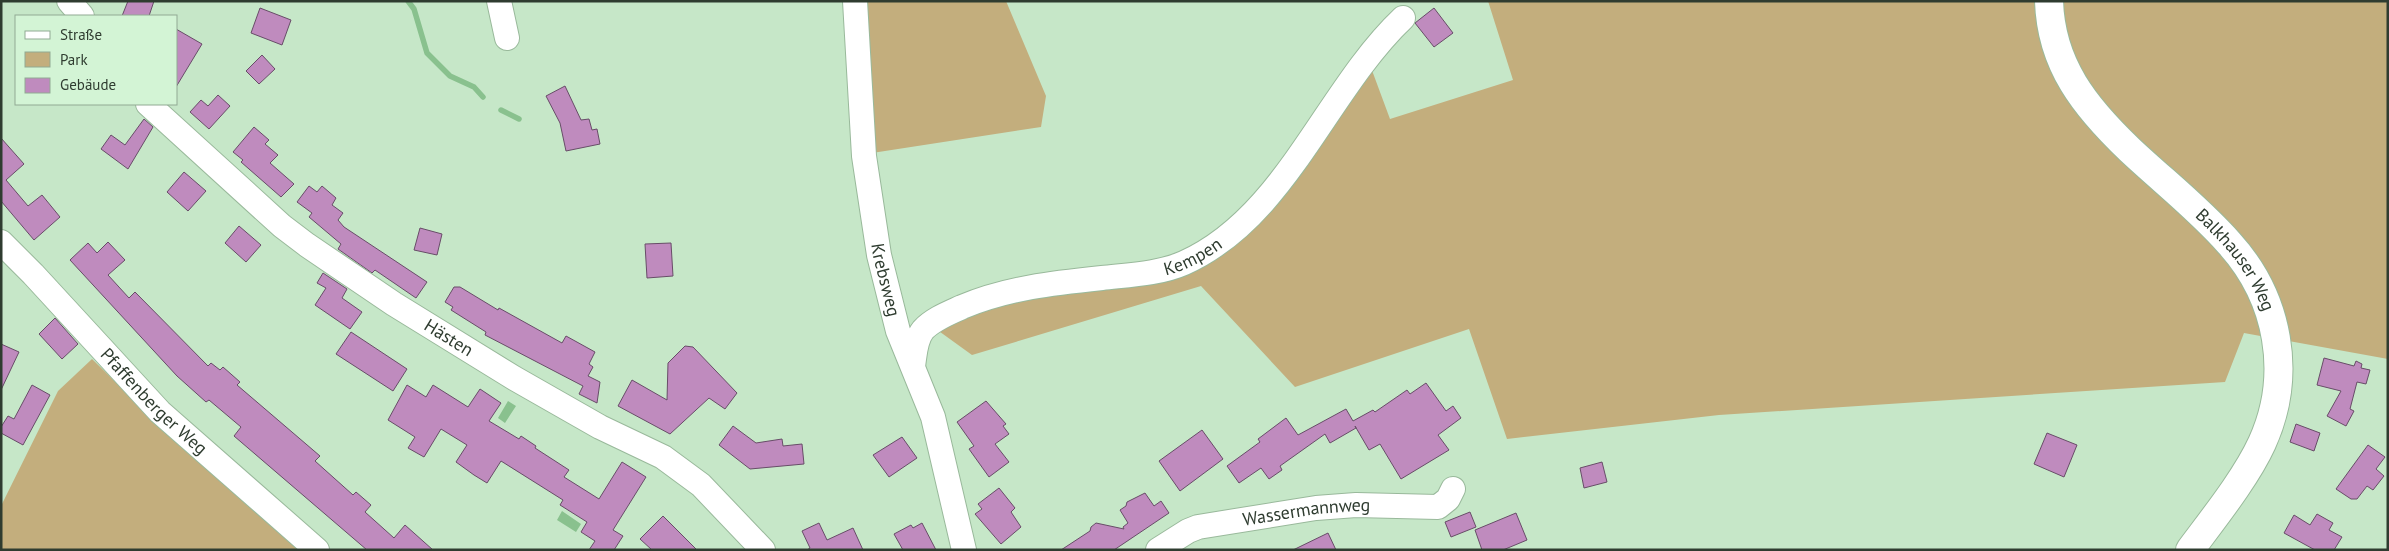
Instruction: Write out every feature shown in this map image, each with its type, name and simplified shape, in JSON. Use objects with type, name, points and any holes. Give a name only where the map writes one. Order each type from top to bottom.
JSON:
[{"type":"main road","name":"Balkhauser Weg","points":[[2049,1],[2053,36],[2060,61],[2080,94],[2116,136],[2230,243],[2248,266],[2264,293],[2276,329],[2280,362],[2275,401],[2262,444],[2226,501],[2190,550]]},
{"type":"street","points":[[69,1],[81,15]]},
{"type":"street","points":[[499,1],[507,38]]},
{"type":"street","name":"Krebsweg","points":[[855,1],[864,156],[869,200],[892,308],[932,417],[964,550]]},
{"type":"street","name":"Kempen","points":[[913,366],[916,343],[922,331],[944,316],[971,303],[991,296],[1046,284],[1160,270],[1182,264],[1221,242],[1236,230],[1275,186],[1364,62],[1385,35],[1403,18]]},
{"type":"street","name":"Hästen","points":[[149,105],[282,226],[394,304],[514,378],[600,426],[664,457],[701,485],[763,550]]},
{"type":"street","name":"Pfaffenberger Weg","points":[[1,242],[33,274],[160,412],[317,550]]},
{"type":"street","name":"Wassermannweg","points":[[1158,550],[1188,531],[1198,527],[1301,510],[1356,505],[1434,508],[1442,506],[1453,489]]},
{"type":"green space","points":[[865,1],[1006,1],[1046,96],[1041,127],[872,153]]},
{"type":"green space","points":[[1488,1],[2388,1],[2388,359],[2244,333],[2225,382],[1719,415],[1507,439],[1469,329],[1295,387],[1201,286],[972,355],[936,329],[970,312],[1204,261],[1370,65],[1390,119],[1513,80]]},
{"type":"green space","points":[[92,359],[187,452],[301,550],[1,550],[1,506],[58,391]]},
{"type":"shaded area","points":[[508,401],[516,406],[505,423],[498,418]]},
{"type":"shaded area","points":[[562,511],[581,524],[576,532],[557,520]]},
{"type":"building","points":[[128,1],[154,1],[149,15],[122,15]]},
{"type":"building","points":[[260,8],[291,20],[282,45],[251,33]]},
{"type":"building","points":[[1434,8],[1453,33],[1434,47],[1415,23]]},
{"type":"building","points":[[178,30],[202,44],[178,84]]},
{"type":"building","points":[[262,55],[275,69],[259,84],[246,71]]},
{"type":"building","points":[[565,86],[581,120],[589,119],[592,130],[597,129],[600,144],[566,151],[560,123],[546,96]]},
{"type":"building","points":[[218,95],[230,106],[209,129],[190,112],[201,100],[208,106]]},
{"type":"building","points":[[144,119],[153,127],[128,169],[101,149],[111,135],[125,145]]},
{"type":"building","points":[[254,127],[269,140],[265,144],[278,155],[270,163],[294,184],[281,197],[241,162],[243,160],[233,152]]},
{"type":"building","points":[[1,138],[24,164],[6,180],[28,206],[42,195],[60,217],[34,240],[1,201]]},
{"type":"building","points":[[184,172],[206,191],[188,211],[167,192]]},
{"type":"building","points":[[309,186],[317,192],[322,186],[336,198],[332,205],[343,213],[338,220],[344,227],[427,282],[416,298],[375,270],[372,273],[338,249],[341,244],[309,217],[312,213],[297,202]]},
{"type":"building","points":[[239,226],[261,245],[246,262],[225,243]]},
{"type":"building","points":[[420,228],[442,234],[437,255],[414,250]]},
{"type":"building","points":[[108,242],[125,260],[108,275],[129,298],[135,292],[208,366],[211,363],[220,370],[223,367],[240,382],[237,385],[320,456],[315,461],[353,495],[356,492],[371,505],[365,512],[394,538],[405,525],[433,550],[367,550],[234,436],[241,427],[209,400],[206,402],[177,376],[70,260],[88,243],[97,253]]},
{"type":"building","points":[[671,243],[673,276],[647,278],[645,244]]},
{"type":"building","points":[[323,273],[347,289],[342,298],[362,312],[350,329],[315,305],[326,288],[317,283]]},
{"type":"building","points":[[454,287],[460,287],[498,310],[499,308],[562,343],[566,336],[595,352],[589,364],[593,367],[588,376],[600,382],[597,403],[579,394],[583,386],[485,335],[486,332],[451,310],[453,307],[445,302]]},
{"type":"building","points":[[55,318],[78,344],[62,359],[39,334]]},
{"type":"building","points":[[351,332],[407,369],[393,391],[336,354]]},
{"type":"building","points":[[1,344],[19,352],[1,390]]},
{"type":"building","points":[[685,346],[693,347],[737,393],[725,409],[709,398],[670,434],[618,406],[632,380],[667,400],[668,363]]},
{"type":"building","points":[[2324,358],[2354,366],[2356,361],[2362,364],[2361,368],[2370,370],[2366,384],[2357,382],[2350,409],[2354,411],[2346,426],[2327,416],[2341,391],[2317,385]]},
{"type":"building","points":[[1426,383],[1446,411],[1453,406],[1461,418],[1438,435],[1449,450],[1401,479],[1380,444],[1369,450],[1355,426],[1356,428],[1330,443],[1325,434],[1280,466],[1282,470],[1269,479],[1261,468],[1239,483],[1227,466],[1260,442],[1258,439],[1286,418],[1298,435],[1346,409],[1353,421],[1373,410],[1375,412],[1407,390],[1410,394]]},
{"type":"building","points":[[32,385],[50,395],[23,445],[1,433],[1,427],[8,416],[14,419]]},
{"type":"building","points":[[407,385],[426,397],[433,385],[468,407],[480,389],[501,403],[489,421],[519,439],[521,436],[536,446],[535,448],[569,470],[564,477],[599,499],[622,462],[646,477],[613,530],[623,536],[614,550],[589,550],[595,541],[581,532],[587,522],[560,505],[563,500],[501,461],[487,483],[474,475],[456,462],[467,445],[441,429],[424,457],[408,448],[415,437],[388,420]]},
{"type":"building","points":[[986,401],[1006,424],[1003,426],[1009,434],[995,444],[1009,462],[989,477],[969,449],[974,446],[957,422]]},
{"type":"building","points":[[2296,424],[2320,433],[2314,451],[2290,442]]},
{"type":"building","points":[[733,426],[756,443],[782,439],[783,446],[802,444],[804,464],[750,469],[719,445]]},
{"type":"building","points":[[1202,430],[1223,459],[1180,491],[1159,461]]},
{"type":"building","points":[[2047,433],[2077,445],[2064,477],[2034,464]]},
{"type":"building","points":[[902,437],[917,458],[889,477],[873,455]]},
{"type":"building","points":[[2368,445],[2385,457],[2376,469],[2384,476],[2373,490],[2367,486],[2357,499],[2351,499],[2336,489]]},
{"type":"building","points":[[1602,462],[1607,482],[1584,488],[1580,468]]},
{"type":"building","points":[[999,488],[1015,508],[1011,512],[1021,527],[1001,544],[975,514],[982,509],[978,504]]},
{"type":"building","points":[[1145,493],[1154,506],[1161,501],[1169,513],[1114,550],[1061,550],[1090,531],[1091,527],[1096,523],[1124,529],[1123,527],[1128,523],[1120,510],[1126,506],[1127,502]]},
{"type":"building","points":[[1470,512],[1476,527],[1451,537],[1445,522]]},
{"type":"building","points":[[1516,513],[1527,540],[1503,550],[1482,550],[1475,530]]},
{"type":"building","points":[[2317,514],[2333,523],[2329,530],[2342,537],[2334,550],[2315,550],[2284,533],[2294,515],[2310,525]]},
{"type":"building","points":[[663,516],[697,550],[652,550],[640,539]]},
{"type":"building","points":[[819,523],[827,540],[853,528],[863,550],[807,550],[810,548],[802,531]]},
{"type":"building","points":[[922,523],[936,550],[903,550],[894,534],[911,525],[913,528]]},
{"type":"building","points":[[1328,533],[1336,550],[1293,550]]},
{"type":"waterway","points":[[408,1],[414,9],[427,53],[450,76],[474,87],[483,97]]},
{"type":"waterway","points":[[501,110],[519,119]]}]
